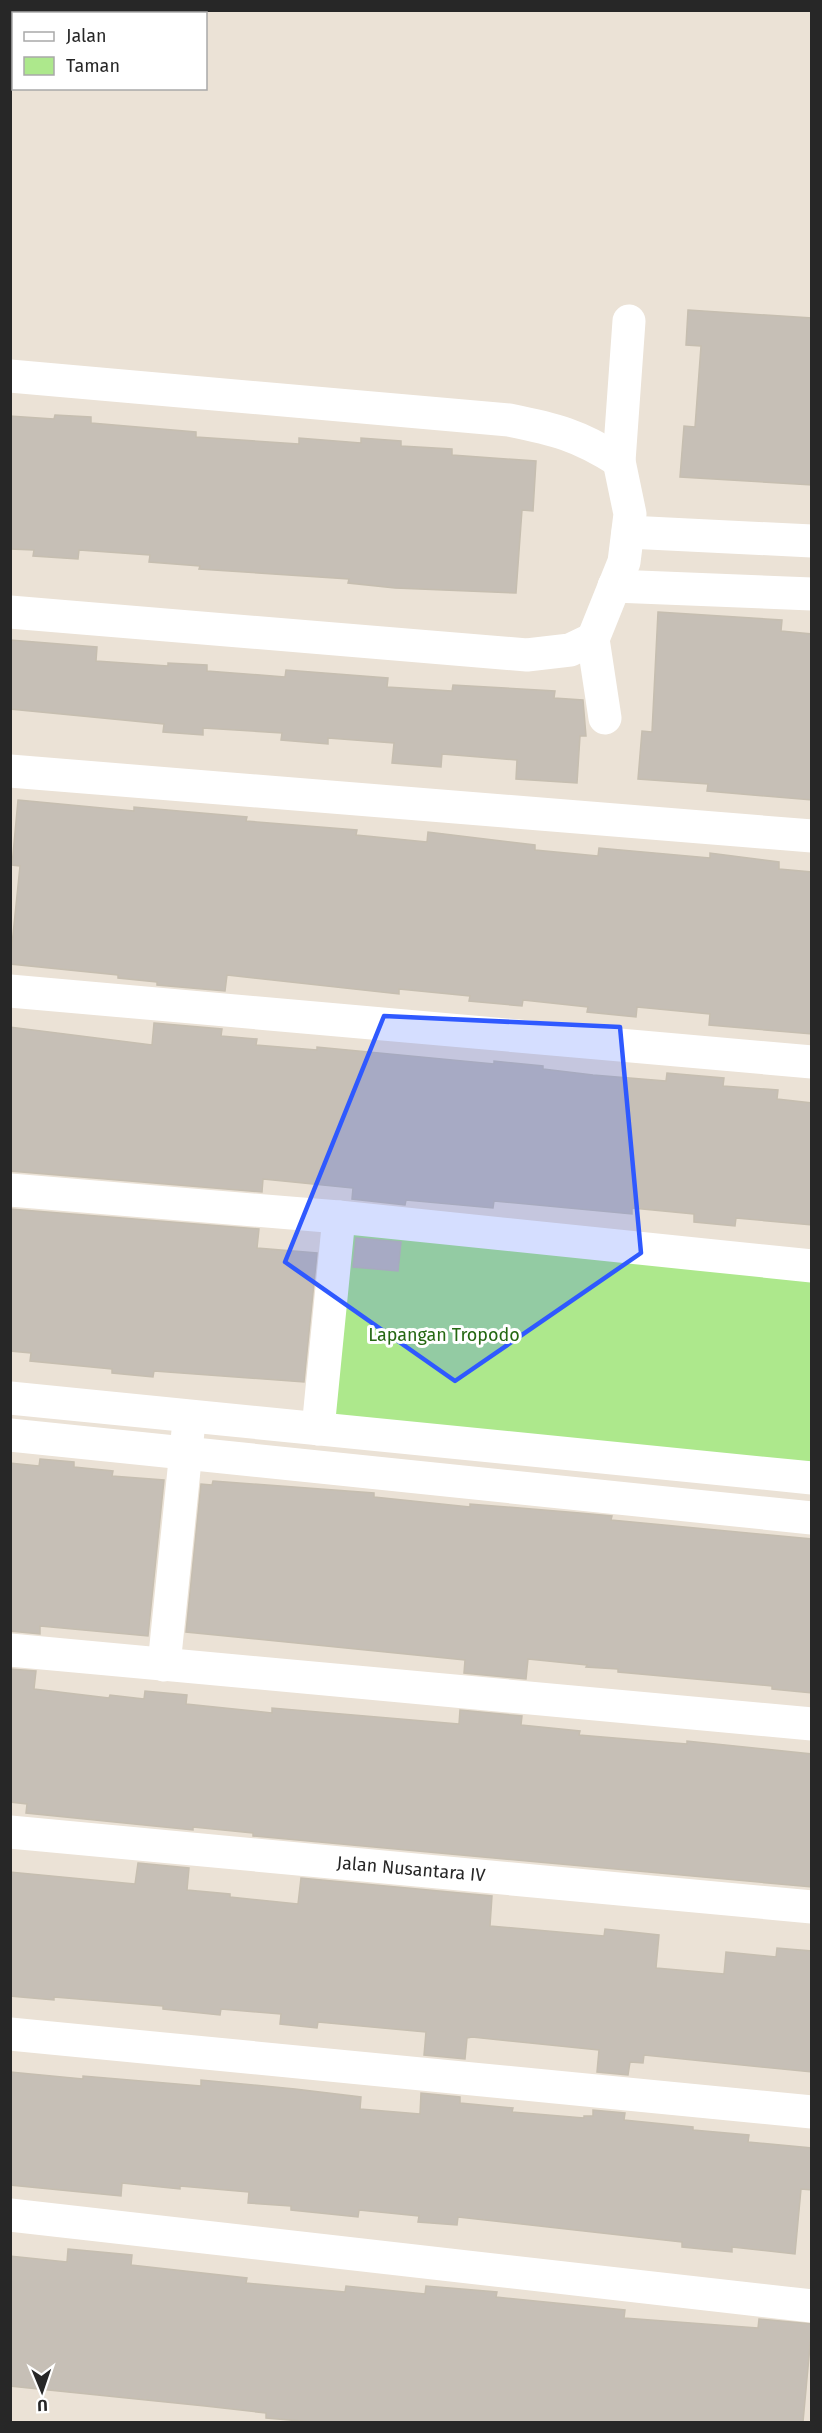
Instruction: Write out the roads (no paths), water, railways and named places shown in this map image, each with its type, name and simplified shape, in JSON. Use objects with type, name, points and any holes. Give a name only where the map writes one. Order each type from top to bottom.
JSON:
[{"type":"street","points":[[605,718],[593,639],[624,562],[628,532],[630,514],[619,461],[629,321]]},
{"type":"street","points":[[10,376],[509,420],[563,431],[591,443],[619,461]]},
{"type":"street","points":[[628,532],[812,541]]},
{"type":"street","points":[[614,586],[812,594]]},
{"type":"street","points":[[10,612],[527,655],[570,650],[593,639]]},
{"type":"street","points":[[10,771],[812,836]]},
{"type":"street","points":[[10,991],[812,1062]]},
{"type":"street","points":[[10,1190],[339,1217],[812,1266]]},
{"type":"street","points":[[318,1429],[339,1217]]},
{"type":"street","points":[[10,1398],[812,1478]]},
{"type":"street","points":[[164,1665],[187,1453],[188,1415]]},
{"type":"street","points":[[10,1435],[812,1518]]},
{"type":"street","points":[[10,1650],[812,1724]]},
{"type":"street","name":"Jalan Nusantara IV","points":[[10,1832],[812,1907]]},
{"type":"street","points":[[10,2034],[812,2112]]},
{"type":"street","points":[[10,2215],[812,2306]]},
{"type":"park label","name":"Lapangan Tropodo","points":[[444,1335]]}]
